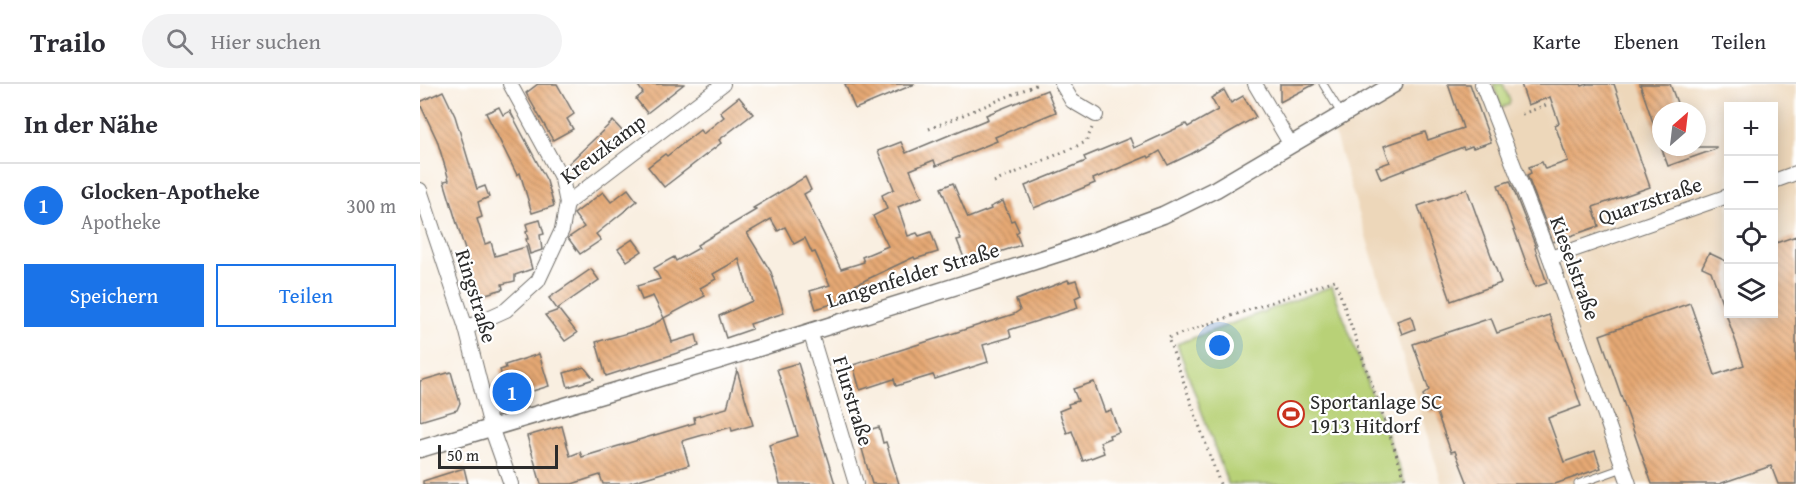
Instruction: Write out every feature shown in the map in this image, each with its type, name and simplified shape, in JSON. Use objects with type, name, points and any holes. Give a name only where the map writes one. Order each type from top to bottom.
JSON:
[{"type":"street","points":[[466,328],[506,310],[538,280],[562,230],[567,203],[561,179],[510,84]]},
{"type":"street","name":"Kreuzkamp","points":[[567,203],[723,84]]},
{"type":"street","points":[[1062,84],[1071,101],[1096,115]]},
{"type":"street","points":[[1255,84],[1291,145]]},
{"type":"street","name":"Langenfelder Straße","points":[[420,449],[720,360],[1063,252],[1163,215],[1216,189],[1394,84]]},
{"type":"street","name":"Kieselstraße","points":[[1482,84],[1550,258],[1629,484]]},
{"type":"street","points":[[1778,179],[1796,173]]},
{"type":"street","name":"Ringstraße","points":[[420,190],[466,328],[491,427],[511,484]]},
{"type":"street","name":"Quarzstraße","points":[[1550,258],[1724,197]]},
{"type":"street","name":"Flurstraße","points":[[810,331],[856,484]]},
{"type":"lane","points":[[1323,84],[1342,115]]},
{"type":"lane","points":[[1578,484],[1623,468]]},
{"type":"path","points":[[929,129],[1038,84]]},
{"type":"path","points":[[1522,114],[1549,104]]},
{"type":"path","points":[[994,182],[1086,142],[1096,115]]},
{"type":"path","points":[[1220,484],[1168,338],[1335,280],[1407,484]]},
{"type":"shaded area","points":[[1412,84],[1796,84],[1796,484],[1442,484],[1333,129]]},
{"type":"green space","points":[[1493,84],[1503,84],[1510,101],[1509,105],[1501,107]]},
{"type":"green space","name":"Sportanlage SC 1913 Hitdorf","points":[[1332,286],[1405,484],[1228,484],[1177,344]]},
{"type":"building","points":[[538,84],[557,84],[574,114],[567,119],[573,129],[553,140],[526,93]]},
{"type":"building","points":[[637,84],[684,84],[647,113],[636,99],[643,93]]},
{"type":"building","points":[[845,84],[915,84],[855,109]]},
{"type":"building","points":[[1280,84],[1315,84],[1280,102]]},
{"type":"building","points":[[1448,84],[1470,84],[1491,142],[1473,148],[1472,146],[1464,149],[1463,147],[1381,179],[1376,167],[1390,162],[1384,146],[1425,132],[1428,140],[1463,128]]},
{"type":"building","points":[[1521,84],[1581,84],[1582,86],[1614,84],[1650,187],[1593,207],[1599,226],[1553,242],[1527,175],[1531,173],[1529,167],[1542,162],[1545,169],[1568,161],[1555,125],[1559,123],[1550,97],[1528,105]]},
{"type":"building","points":[[1640,84],[1670,84],[1677,102],[1652,102],[1652,119]]},
{"type":"building","points":[[1047,90],[1056,112],[995,137],[997,141],[936,166],[934,160],[910,170],[922,197],[898,207],[908,236],[917,233],[919,236],[931,232],[938,252],[915,259],[914,257],[853,286],[857,296],[816,309],[810,291],[830,285],[815,252],[812,253],[805,238],[794,244],[785,227],[778,231],[771,219],[747,233],[771,272],[784,313],[750,324],[752,329],[726,338],[719,316],[752,301],[739,259],[713,274],[716,279],[700,288],[705,296],[664,318],[653,296],[642,300],[637,286],[660,279],[654,268],[674,257],[676,261],[699,248],[697,245],[756,210],[753,208],[805,177],[811,190],[804,194],[841,269],[864,262],[862,257],[888,246],[873,216],[887,209],[882,195],[894,189],[878,151],[901,142],[906,153],[988,119],[986,115]]},
{"type":"building","points":[[1224,90],[1231,103],[1243,96],[1256,117],[1168,165],[1160,151],[1149,158],[1148,156],[1093,179],[1095,183],[1034,208],[1025,186],[1086,161],[1084,157],[1130,138],[1134,148],[1186,124],[1188,127],[1218,110],[1211,98]]},
{"type":"building","points":[[443,91],[455,116],[477,189],[485,186],[489,197],[478,202],[482,217],[477,219],[485,244],[491,242],[495,256],[526,247],[532,269],[515,275],[515,281],[502,284],[503,289],[479,296],[444,181],[449,180],[437,140],[420,104]]},
{"type":"building","points":[[739,97],[753,114],[719,140],[721,143],[664,187],[648,167],[665,154],[667,156],[700,130],[703,134],[724,117],[720,112]]},
{"type":"building","points":[[499,107],[503,115],[510,111],[547,181],[554,206],[532,213],[520,173],[517,175],[486,113]]},
{"type":"building","points":[[613,121],[623,132],[578,176],[567,165]]},
{"type":"building","points":[[1706,147],[1716,147],[1706,153]]},
{"type":"building","points":[[1664,156],[1696,156],[1668,166]]},
{"type":"building","points":[[1510,181],[1536,247],[1547,283],[1535,287],[1498,185]]},
{"type":"building","points":[[953,183],[968,218],[991,209],[990,207],[1003,201],[1011,221],[1014,220],[1019,231],[1016,233],[1021,245],[966,263],[957,240],[961,239],[941,188]]},
{"type":"building","points":[[628,189],[637,201],[596,234],[601,240],[580,254],[568,238],[584,227],[574,214],[603,192],[611,202]]},
{"type":"building","points":[[1467,189],[1501,283],[1451,301],[1418,206]]},
{"type":"building","points":[[540,220],[544,234],[540,235],[542,250],[530,254],[526,239],[528,239],[526,232],[528,231],[526,224]]},
{"type":"building","points":[[1796,236],[1796,484],[1778,484],[1771,466],[1719,484],[1652,484],[1600,335],[1690,303],[1715,375],[1744,365],[1728,318],[1778,318],[1778,242]]},
{"type":"building","points":[[633,239],[642,251],[627,261],[618,249]]},
{"type":"building","points":[[1709,253],[1724,260],[1724,308],[1711,271],[1702,267]]},
{"type":"building","points":[[591,269],[599,280],[557,309],[549,298]]},
{"type":"building","points":[[1068,280],[1069,282],[1076,280],[1081,295],[1075,298],[1078,308],[1009,330],[1011,337],[983,345],[988,362],[935,379],[933,375],[896,386],[894,379],[860,390],[853,365],[1014,314],[1020,310],[1016,300]]},
{"type":"building","points":[[559,310],[577,333],[565,341],[545,315]]},
{"type":"building","points":[[1549,315],[1581,406],[1548,418],[1564,462],[1595,451],[1601,468],[1555,484],[1468,484],[1455,451],[1451,452],[1437,413],[1429,412],[1423,395],[1429,390],[1413,344],[1491,318],[1497,333]]},
{"type":"building","points":[[1411,316],[1415,329],[1402,334],[1397,321]]},
{"type":"building","points":[[664,318],[672,342],[696,335],[699,346],[606,376],[596,342],[649,327]]},
{"type":"building","points":[[539,354],[549,386],[510,398],[500,370],[506,368],[505,365]]},
{"type":"building","points":[[798,363],[835,484],[780,484],[769,445],[798,436],[777,369]]},
{"type":"building","points":[[584,367],[594,379],[568,387],[564,373]]},
{"type":"building","points":[[737,370],[753,425],[732,431],[731,427],[682,441],[689,465],[625,484],[603,484],[600,475],[572,484],[541,484],[527,436],[562,426],[570,456],[580,452],[582,457],[695,423],[694,417],[727,408]]},
{"type":"building","points":[[451,372],[460,403],[457,410],[420,421],[420,381]]},
{"type":"building","points":[[1094,382],[1105,412],[1111,410],[1119,432],[1109,435],[1110,438],[1100,442],[1104,453],[1083,461],[1072,431],[1067,433],[1059,411],[1069,407],[1068,404],[1078,401],[1073,389]]},
{"type":"building","points":[[879,427],[899,484],[872,484],[861,440],[867,438],[865,431]]},
{"type":"building","points":[[464,468],[468,484],[423,484],[423,481]]},
{"type":"place","name":"Glocken-Apotheke","points":[[512,392]]},
{"type":"place","name":"Sportanlage SC 1913 Hitdorf","points":[[1291,414]]}]
